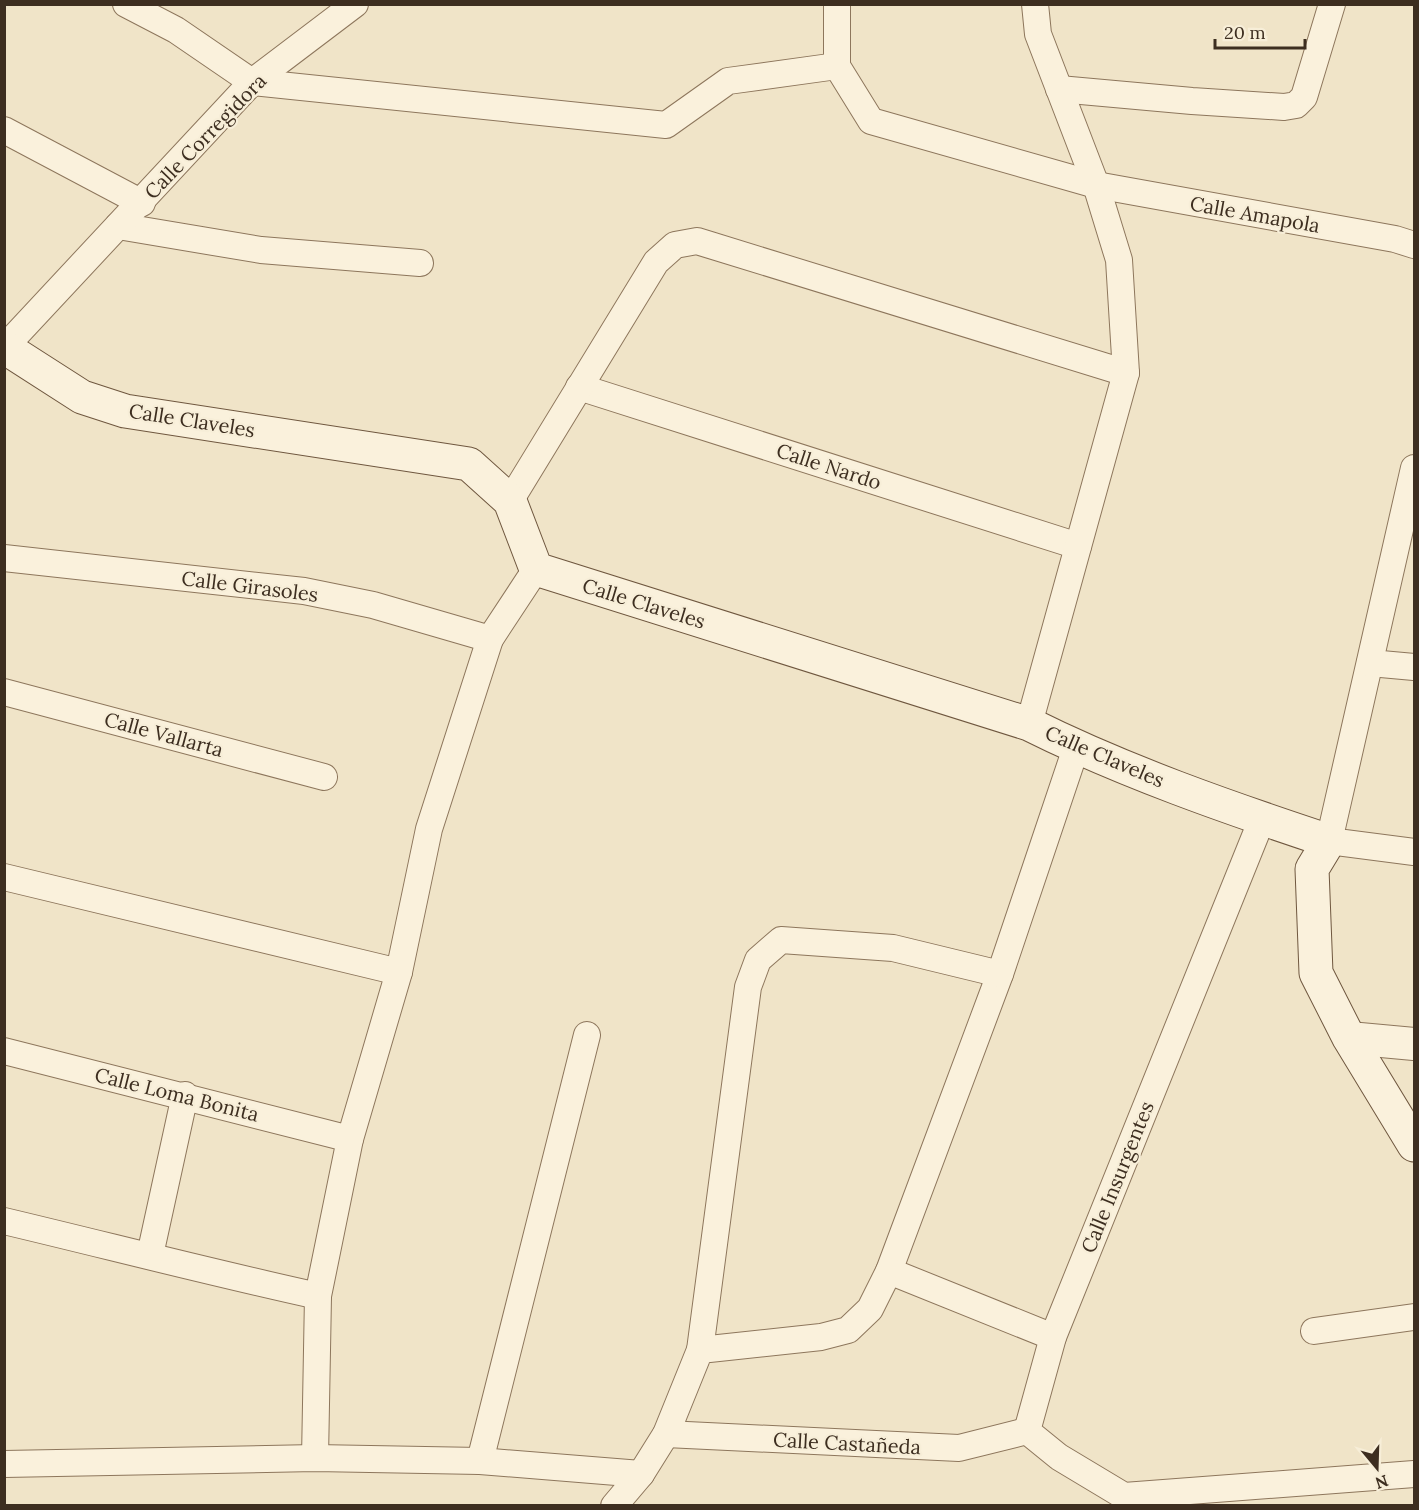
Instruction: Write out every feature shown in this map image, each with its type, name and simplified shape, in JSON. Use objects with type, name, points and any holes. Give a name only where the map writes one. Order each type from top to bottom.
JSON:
[{"type":"main road","name":"Calle Claveles","points":[[5,348],[82,397],[125,411],[469,464],[510,501],[536,569],[1029,724],[1076,748],[1262,819],[1329,841]]},
{"type":"main road","points":[[1329,841],[1312,869],[1316,973],[1349,1038],[1414,1145]]},
{"type":"street","points":[[126,4],[176,30],[252,82],[666,125],[728,81],[837,66],[837,4]]},
{"type":"street","name":"Calle Corregidora","points":[[5,348],[252,82],[356,4]]},
{"type":"street","points":[[1029,724],[1126,373],[1119,260],[1096,185],[1038,34],[1035,4]]},
{"type":"street","points":[[1059,89],[1192,101],[1296,105],[1304,96],[1332,4]]},
{"type":"street","name":"Calle Amapola","points":[[837,66],[872,121],[1096,185],[1414,244]]},
{"type":"street","name":"Calle Corregidora","points":[[4,130],[142,203]]},
{"type":"street","points":[[118,226],[261,250],[420,263]]},
{"type":"street","points":[[510,501],[656,262],[675,245],[697,241],[1126,373]]},
{"type":"street","name":"Calle Nardo","points":[[579,387],[1078,546]]},
{"type":"street","points":[[1414,468],[1406,542],[1370,663],[1329,841],[1414,852]]},
{"type":"street","name":"Calle Girasoles","points":[[4,558],[304,591],[373,605],[490,639]]},
{"type":"street","points":[[315,1458],[318,1296],[350,1139],[399,972],[429,829],[490,639],[536,569]]},
{"type":"street","points":[[1370,663],[1414,667]]},
{"type":"street","name":"Calle Vallarta","points":[[4,692],[324,777]]},
{"type":"street","points":[[700,1350],[821,1337],[848,1330],[870,1309],[889,1271],[1000,974],[1076,748]]},
{"type":"street","name":"Calle Insurgentes","points":[[1027,1431],[1053,1337],[1262,819]]},
{"type":"street","points":[[4,877],[399,972]]},
{"type":"street","points":[[614,1506],[641,1474],[666,1434],[700,1350],[748,987],[758,960],[781,940],[893,948],[1000,974]]},
{"type":"street","points":[[480,1461],[587,1035]]},
{"type":"street","points":[[1349,1038],[1414,1044]]},
{"type":"street","name":"Calle Loma Bonita","points":[[4,1051],[185,1095],[350,1139]]},
{"type":"street","points":[[150,1256],[185,1095]]},
{"type":"street","points":[[4,1221],[318,1296]]},
{"type":"street","points":[[889,1271],[1053,1337]]},
{"type":"street","points":[[1314,1331],[1414,1317]]},
{"type":"street","points":[[1027,1431],[1059,1456],[1124,1496],[1414,1474]]},
{"type":"street","name":"Calle Castañeda","points":[[666,1434],[959,1448],[1027,1431]]},
{"type":"street","points":[[4,1464],[315,1458],[480,1461],[641,1474]]}]
